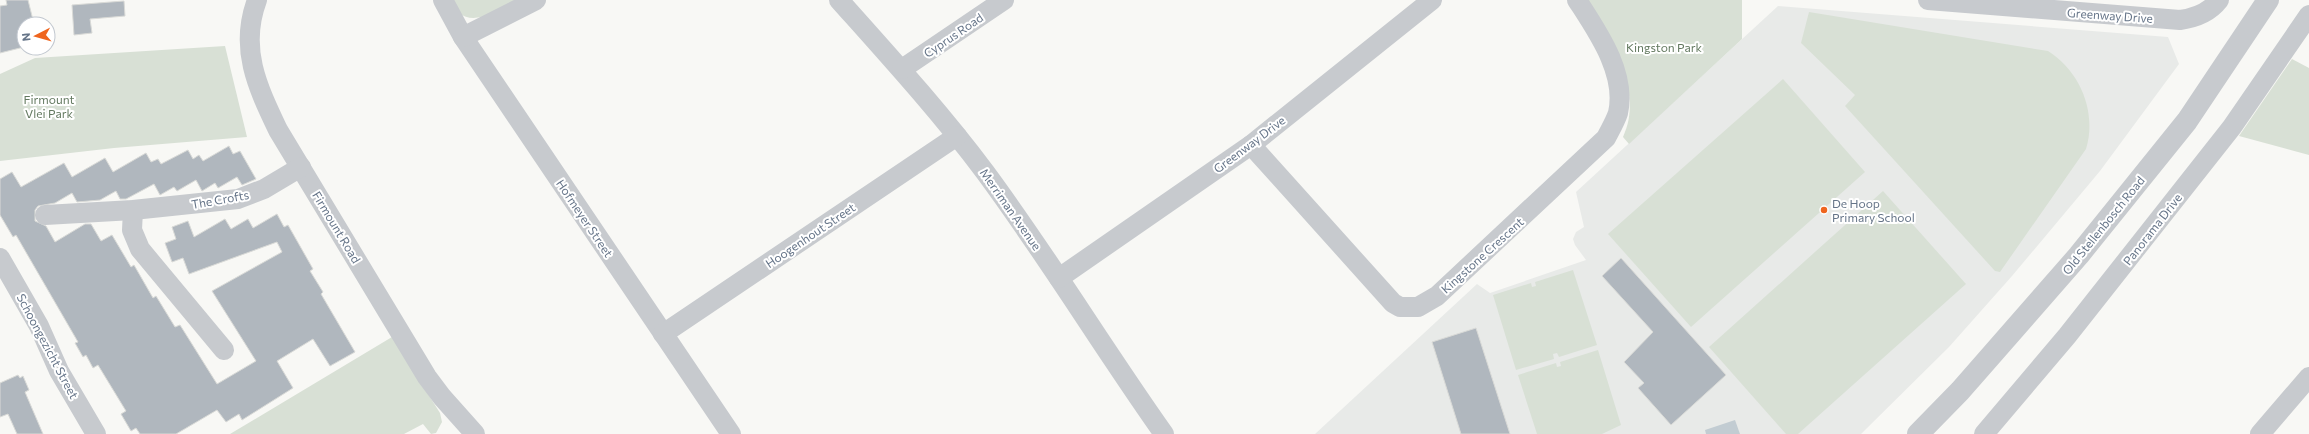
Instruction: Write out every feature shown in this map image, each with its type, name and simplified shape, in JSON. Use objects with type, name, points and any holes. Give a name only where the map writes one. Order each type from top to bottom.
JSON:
[{"type":"street","name":"Firmount Road","points":[[257,0],[250,19],[248,40],[255,74],[278,130],[427,377],[442,397],[475,434]]},
{"type":"street","name":"Hofmeyer Street","points":[[443,0],[463,37],[663,334],[722,431]]},
{"type":"street","points":[[463,37],[536,0]]},
{"type":"street","name":"Merriman Avenue","points":[[839,0],[902,69],[957,136],[1025,226],[1164,434]]},
{"type":"street","name":"Cyprus Road","points":[[902,69],[1004,0]]},
{"type":"street","name":"Greenway Drive","points":[[1059,278],[1251,145],[1432,0]]},
{"type":"street","name":"Kingstone Crescent","points":[[1251,145],[1393,303],[1410,307],[1426,304],[1457,279],[1595,151],[1606,138],[1613,124],[1618,112],[1616,78],[1598,31],[1577,0]]},
{"type":"street","name":"Old Stellenbosch Road","points":[[1918,434],[1960,391],[2079,255],[2187,121],[2268,0]]},
{"type":"street","name":"Greenway Drive","points":[[1940,1],[2180,20],[2198,17],[2217,2]]},
{"type":"street","name":"Panorama Drive","points":[[1984,434],[2067,336],[2232,127],[2309,15]]},
{"type":"street","name":"Hoogenhout Street","points":[[663,334],[957,136]]},
{"type":"street","name":"The Crofts","points":[[45,215],[133,210],[238,199],[264,189],[301,167]]},
{"type":"street","points":[[133,210],[132,230],[140,249],[224,350]]},
{"type":"street","name":"Schoongezicht Street","points":[[0,258],[39,326],[59,371],[96,434]]},
{"type":"street","points":[[2260,434],[2309,377]]},
{"type":"shaded area","name":"De Hoop Primary School","points":[[1778,6],[2168,37],[2179,64],[2100,171],[2012,276],[1949,347],[1861,434],[1315,434],[1477,284],[1490,293],[1586,260],[1575,245],[1573,239],[1576,232],[1584,227],[1576,192]]},
{"type":"shaded area","points":[[1735,420],[1740,434],[1706,434],[1705,430]]},
{"type":"green space","points":[[449,0],[517,0],[488,15],[473,18],[466,17],[459,13]]},
{"type":"green space","name":"Kingston Park","points":[[1587,0],[1742,0],[1742,39],[1629,144],[1623,137],[1629,120],[1630,102],[1622,66],[1605,31]]},
{"type":"green space","points":[[1809,12],[2048,51],[2060,60],[2069,70],[2084,94],[2088,108],[2089,135],[2086,149],[2000,272],[1995,271],[1845,106],[1855,95],[1801,43]]},
{"type":"green space","name":"Firmount Vlei Park","points":[[225,46],[247,137],[114,148],[0,161],[0,74],[35,58]]},
{"type":"green space","points":[[2292,59],[2309,68],[2309,155],[2239,136]]},
{"type":"green space","points":[[1783,79],[1865,172],[1691,327],[1608,234]]},
{"type":"green space","points":[[1883,191],[1966,284],[1798,434],[1786,434],[1709,347]]},
{"type":"green space","points":[[1573,270],[1597,345],[1559,357],[1557,353],[1553,354],[1554,359],[1516,370],[1493,295],[1531,283],[1532,287],[1536,286],[1535,282]]},
{"type":"green space","points":[[392,337],[440,413],[442,422],[436,433],[431,434],[423,424],[404,434],[230,434]]},
{"type":"green space","points":[[1598,350],[1621,425],[1602,434],[1537,434],[1518,375],[1556,363],[1557,367],[1561,366],[1560,362]]},
{"type":"building","points":[[6,0],[28,0],[32,16],[16,16],[16,49],[0,53],[0,6],[7,5]]},
{"type":"building","points":[[124,1],[125,16],[90,19],[92,33],[74,35],[72,5]]},
{"type":"building","points":[[229,146],[233,154],[240,151],[256,179],[242,185],[237,177],[218,188],[215,183],[202,191],[196,180],[177,191],[174,187],[160,195],[154,184],[126,199],[120,199],[116,191],[100,200],[77,202],[72,193],[55,203],[38,206],[35,210],[35,221],[46,226],[55,242],[85,224],[91,224],[101,241],[112,235],[131,267],[134,265],[153,298],[156,296],[175,327],[180,325],[217,384],[256,361],[212,291],[282,252],[277,242],[189,274],[183,258],[172,262],[165,243],[176,239],[172,227],[188,221],[194,237],[225,219],[231,229],[248,219],[253,228],[277,214],[284,227],[288,225],[313,269],[310,271],[323,292],[321,294],[355,352],[330,366],[313,339],[277,361],[293,388],[242,420],[239,414],[226,422],[217,410],[176,434],[140,434],[136,428],[131,431],[121,414],[126,411],[98,365],[93,368],[86,355],[83,357],[75,343],[78,342],[16,235],[13,237],[0,215],[0,179],[12,172],[21,187],[64,163],[72,177],[105,158],[113,172],[146,153],[151,162],[158,159],[161,164],[188,150],[193,159],[199,155],[203,161]]},
{"type":"building","points":[[1621,258],[1726,375],[1671,425],[1638,388],[1644,383],[1624,362],[1653,332],[1602,276]]},
{"type":"building","points":[[1476,328],[1510,434],[1461,434],[1432,342]]},
{"type":"building","points":[[18,375],[20,378],[23,376],[29,390],[25,392],[43,434],[17,434],[8,414],[0,417],[0,383]]},
{"type":"place","name":"De Hoop Primary School","points":[[1824,210]]}]
